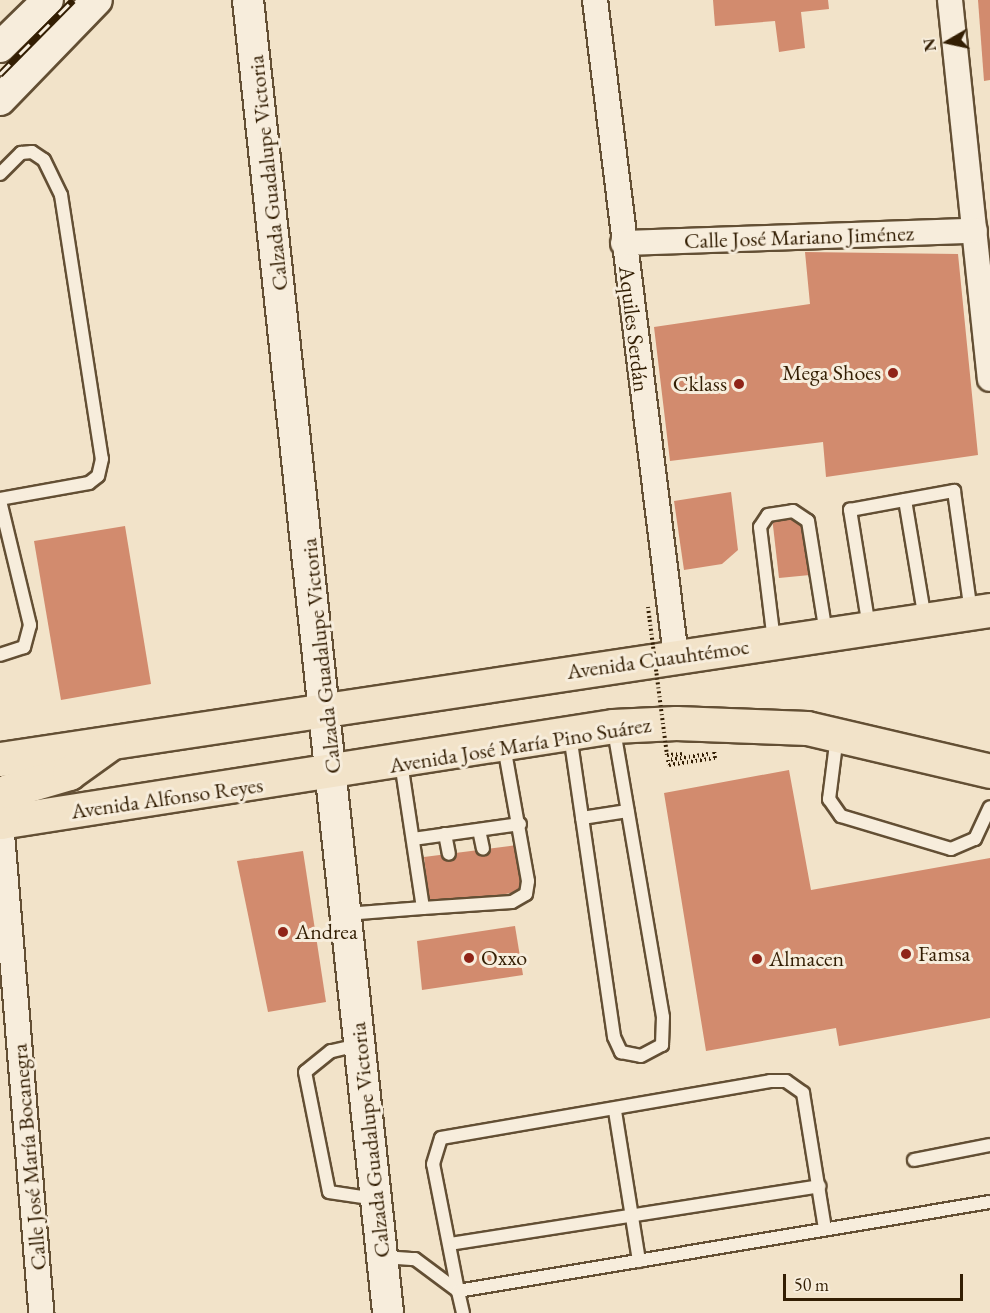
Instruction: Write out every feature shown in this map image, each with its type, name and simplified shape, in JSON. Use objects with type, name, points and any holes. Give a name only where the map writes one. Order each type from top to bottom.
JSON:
[{"type":"highway","name":"Avenida Cuauhtémoc","points":[[326,706],[774,643],[981,611]]},
{"type":"highway","points":[[0,759],[326,706]]},
{"type":"highway","name":"Avenida José María Pino Suárez","points":[[334,773],[613,726],[750,723],[837,733],[990,771]]},
{"type":"highway","points":[[1,822],[8,791],[69,773],[112,741]]},
{"type":"highway","name":"Avenida Alfonso Reyes","points":[[1,822],[334,773]]},
{"type":"street","points":[[0,47],[48,0]]},
{"type":"street","points":[[0,100],[97,0]]},
{"type":"street","name":"Calzada Guadalupe Victoria","points":[[248,0],[334,773],[346,914],[388,1313]]},
{"type":"street","name":"Aquiles Serdán","points":[[595,0],[623,243],[676,657]]},
{"type":"street","points":[[950,0],[990,379]]},
{"type":"street","name":"Calle José Mariano Jiménez","points":[[623,243],[975,231]]},
{"type":"street","name":"Calle José María Bocanegra","points":[[1,822],[41,1313]]},
{"type":"lane","points":[[0,174],[21,153],[32,152],[44,160],[61,195],[102,459],[98,476],[89,483],[0,500],[30,625],[24,647],[0,655]]},
{"type":"lane","points":[[869,628],[850,510],[954,491],[981,611]]},
{"type":"lane","points":[[905,500],[925,620]]},
{"type":"lane","points":[[774,643],[760,531],[768,515],[805,516],[826,635]]},
{"type":"lane","points":[[570,734],[615,1038],[621,1052],[640,1056],[662,1045],[663,1023],[613,726]]},
{"type":"lane","points":[[837,733],[829,799],[841,816],[951,849],[975,839],[990,807]]},
{"type":"lane","points":[[346,914],[520,899],[529,888],[520,824],[503,744]]},
{"type":"lane","points":[[401,762],[423,908]]},
{"type":"lane","points":[[582,818],[627,811]]},
{"type":"lane","points":[[413,839],[520,824]]},
{"type":"lane","points":[[479,830],[483,849]]},
{"type":"lane","points":[[445,834],[449,854]]},
{"type":"lane","points":[[359,1044],[331,1051],[305,1072],[328,1192],[376,1198]]},
{"type":"lane","points":[[463,1313],[433,1164],[441,1138],[786,1082],[805,1099],[825,1229]]},
{"type":"lane","points":[[615,1111],[639,1261]]},
{"type":"lane","points":[[914,1160],[990,1145]]},
{"type":"lane","points":[[450,1244],[819,1186]]},
{"type":"lane","points":[[382,1257],[415,1259],[458,1291],[990,1202]]},
{"type":"path","points":[[648,608],[667,755],[708,755],[668,760],[669,765],[715,758]]},
{"type":"building","points":[[713,0],[828,0],[829,9],[801,12],[805,48],[779,52],[775,21],[715,26]]},
{"type":"building","points":[[978,0],[990,0],[990,80],[984,81]]},
{"type":"building","name":"Mega Shoes","points":[[805,252],[958,254],[978,455],[826,477],[823,442],[670,461],[654,327],[810,304]]},
{"type":"building","points":[[731,492],[738,550],[722,564],[684,570],[674,501]]},
{"type":"building","points":[[802,515],[810,575],[779,578],[772,517]]},
{"type":"building","points":[[125,526],[151,684],[61,700],[34,541]]},
{"type":"building","points":[[789,770],[811,890],[990,858],[990,1018],[839,1046],[836,1028],[706,1051],[664,793]]},
{"type":"building","name":"Oxxo","points":[[517,845],[524,891],[430,906],[424,857]]},
{"type":"building","name":"Andrea","points":[[303,851],[326,1002],[268,1012],[237,861]]},
{"type":"building","name":"Oxxo","points":[[515,926],[523,975],[422,990],[417,941]]},
{"type":"railway","points":[[0,74],[73,0]]},
{"type":"place","name":"Mega Shoes","points":[[893,373]]},
{"type":"place","name":"Cklass","points":[[739,384]]},
{"type":"place","name":"Andrea","points":[[283,932]]},
{"type":"place","name":"Famsa","points":[[906,954]]},
{"type":"place","name":"Oxxo","points":[[469,958]]},
{"type":"place","name":"Almacen","points":[[757,959]]}]
